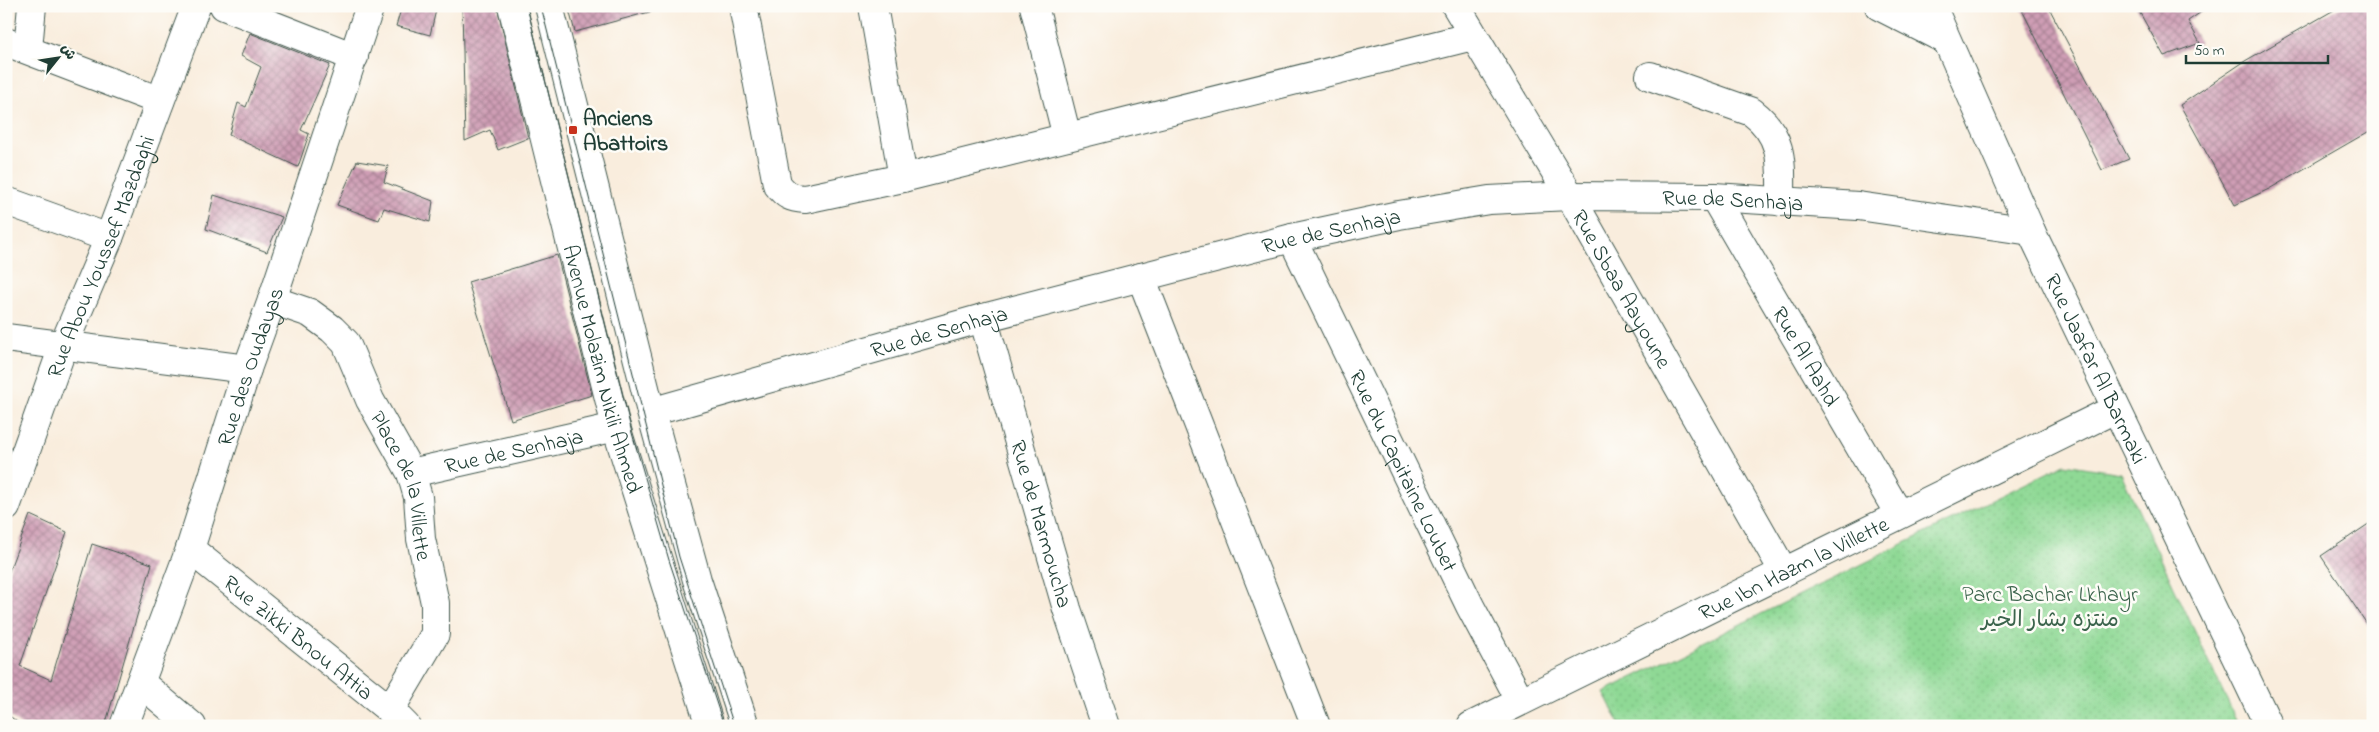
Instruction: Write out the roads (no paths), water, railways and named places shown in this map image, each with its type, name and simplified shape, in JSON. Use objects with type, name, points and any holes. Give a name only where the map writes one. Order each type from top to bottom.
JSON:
[{"type":"street","points":[[32,6],[17,45],[160,101]]},
{"type":"street","name":"Rue Abou Youssef Mazdaghi","points":[[6,507],[64,344],[109,238],[196,6]]},
{"type":"street","points":[[224,6],[354,57]]},
{"type":"street","name":"Rue des Oudayas","points":[[124,726],[190,548],[247,369],[272,300],[370,6]]},
{"type":"street","name":"Avenue Molazim Nikili Ahmed","points":[[512,6],[616,427],[710,726]]},
{"type":"street","name":"Avenue Molazim Nikili Ahmed","points":[[549,6],[650,412],[697,580],[744,726]]},
{"type":"street","points":[[743,6],[777,184],[784,194],[791,198],[805,199],[903,178],[1473,36]]},
{"type":"street","points":[[873,6],[903,178]]},
{"type":"street","points":[[1034,6],[1068,137]]},
{"type":"street","name":"Rue Sbaa Aayoune","points":[[1456,6],[1570,196],[1784,572]]},
{"type":"street","points":[[1879,6],[1946,40]]},
{"type":"street","name":"Rue Jaafar Al Barmaki","points":[[1932,6],[2031,231],[2268,726]]},
{"type":"street","points":[[1650,76],[1752,112],[1760,118],[1772,132],[1778,144],[1781,202]]},
{"type":"street","name":"Rue de Senhaja","points":[[650,412],[983,318],[1292,238],[1448,206],[1489,200],[1570,196],[1714,197],[1858,206],[2031,231]]},
{"type":"street","name":"Rue Al Aahd","points":[[1714,197],[1899,514]]},
{"type":"street","points":[[6,201],[109,238]]},
{"type":"street","name":"Rue du Capitaine Loubet","points":[[1292,238],[1470,606],[1520,700]]},
{"type":"street","points":[[1141,277],[1316,726]]},
{"type":"street","name":"Place de la Villette","points":[[272,300],[310,314],[332,329],[346,343],[370,400],[411,473],[418,498],[421,539],[435,603],[435,634],[398,718]]},
{"type":"street","name":"Rue de Marmoucha","points":[[983,318],[1067,609],[1106,726]]},
{"type":"street","points":[[6,338],[247,369]]},
{"type":"street","name":"Rue Ibn Hazm la Villette","points":[[1471,726],[1520,700],[2115,409]]},
{"type":"street","name":"Rue de Senhaja","points":[[411,473],[616,427]]},
{"type":"street","name":"Rue Zikki Bnou Attia","points":[[190,548],[398,718]]},
{"type":"street","points":[[141,682],[192,726]]},
{"type":"tram line","points":[[527,6],[632,433],[669,560],[724,726]]},
{"type":"tram line","points":[[541,6],[679,557],[734,726]]},
{"type":"place","name":"Anciens Abattoirs","points":[[573,130]]},
{"type":"park label","name":"Parc Bachar Lkhayr منتزه بشار الخير","points":[[2050,606]]}]
